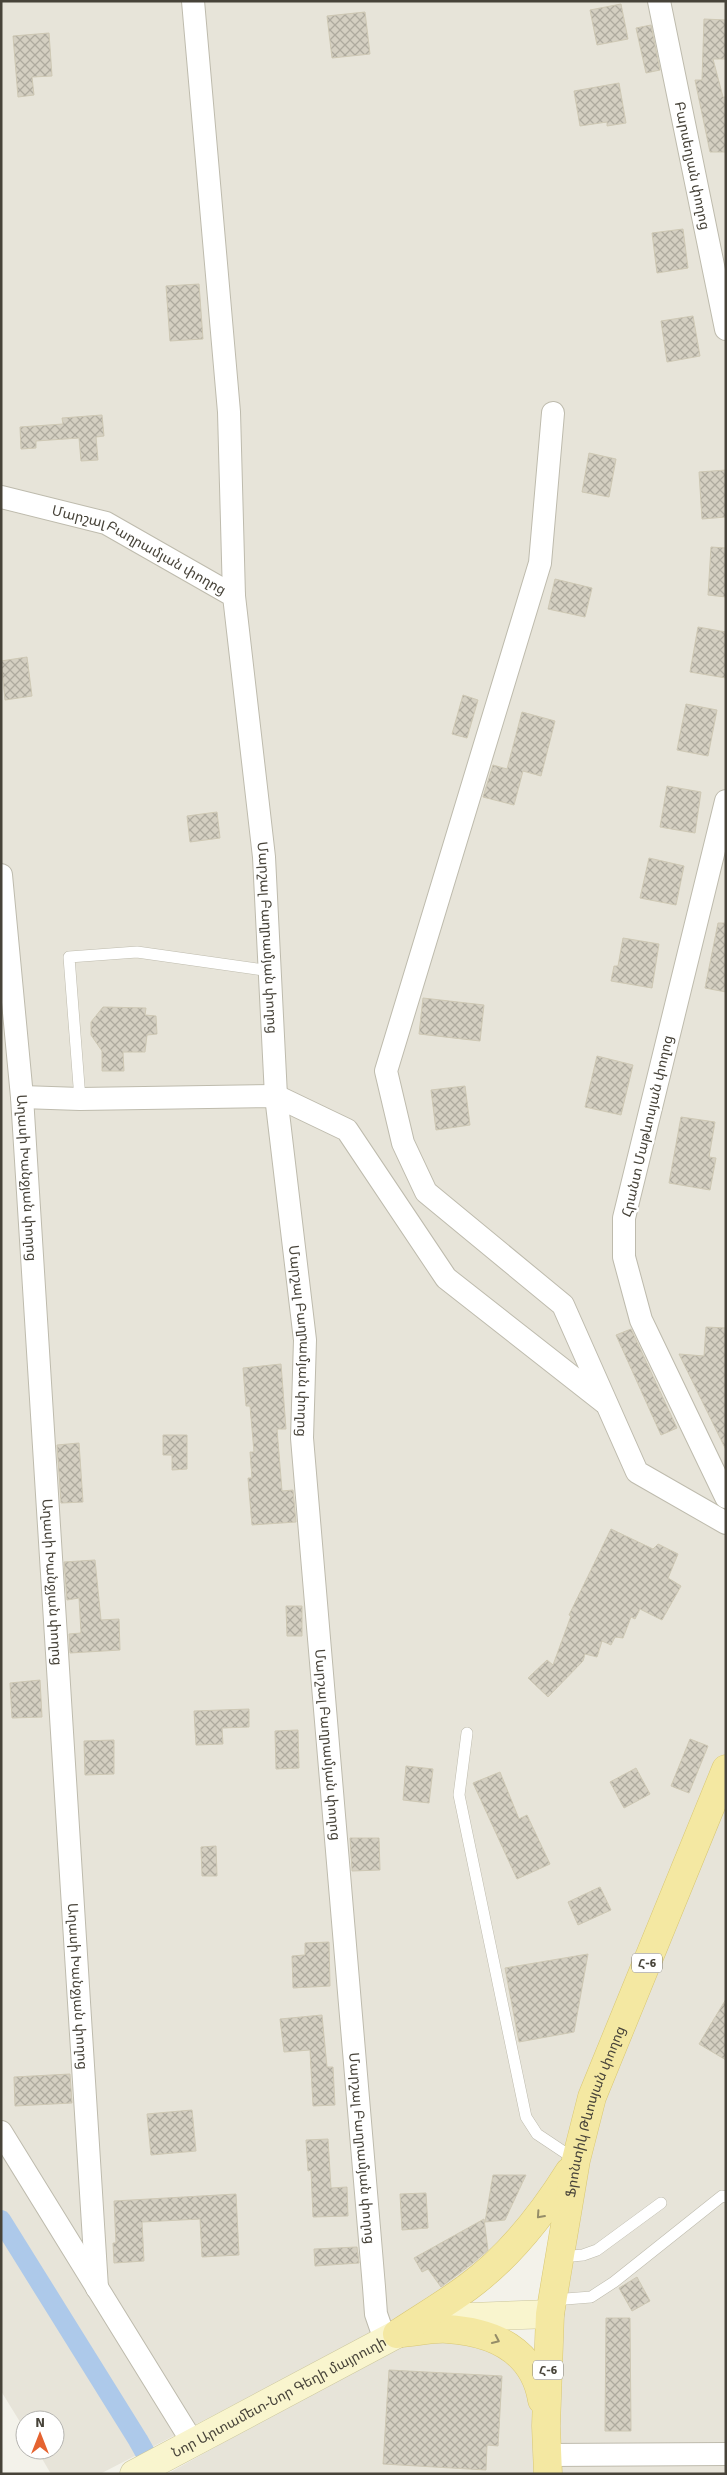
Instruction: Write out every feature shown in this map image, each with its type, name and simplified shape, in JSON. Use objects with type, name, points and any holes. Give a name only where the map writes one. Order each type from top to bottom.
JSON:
[{"type":"main road","name":"Ֆրոնտիկ Թևոսյան փողոց","points":[[548,2464],[546,2426],[552,2307],[576,2160],[592,2097],[726,1769]]},
{"type":"main road","points":[[391,2337],[469,2286],[504,2256],[548,2207],[576,2160]]},
{"type":"main road","name":"Նոր Արտամետ-Նոր Գեղի մայրուղի","points":[[134,2474],[391,2337],[433,2322],[552,2307]]},
{"type":"main road","points":[[391,2337],[447,2329],[496,2338],[528,2362],[539,2383],[546,2426]]},
{"type":"street","points":[[193,1],[229,412],[234,596]]},
{"type":"street","name":"Բարսեղյան փողոց","points":[[659,1],[726,329]]},
{"type":"street","points":[[553,413],[540,564],[386,1071],[403,1143],[426,1192],[563,1306],[637,1472],[726,1523]]},
{"type":"street","name":"Մարշալ Բաղրամյան փողոց","points":[[1,496],[106,523],[234,596],[264,857],[276,1096],[305,1340],[302,1438],[376,2314],[391,2337]]},
{"type":"street","name":"Հրանտ Մաթևոսյան փողոց","points":[[726,801],[624,1218],[624,1257],[641,1320],[726,1497]]},
{"type":"street","name":"Աղասի Խանջյան փողոց","points":[[1,875],[22,1097],[97,2288]]},
{"type":"street","points":[[22,1097],[80,1099],[276,1096],[347,1130],[446,1278],[607,1404]]},
{"type":"street","points":[[1,2132],[97,2288],[186,2446]]},
{"type":"street","points":[[548,2464],[690,2464],[726,2454]]},
{"type":"lane","points":[[80,1099],[69,957],[137,952],[271,971]]},
{"type":"lane","points":[[467,1733],[459,1795],[526,2116],[537,2134],[576,2160]]},
{"type":"lane","points":[[552,2307],[591,2297],[614,2282],[722,2196],[726,2197]]},
{"type":"lane","points":[[561,2257],[583,2255],[597,2250],[661,2204]]},
{"type":"shaded area","points":[[1,1],[726,1],[726,2474],[167,2474],[399,2345],[431,2338],[488,2349],[515,2362],[530,2381],[571,2155],[503,2247],[394,2322],[100,2474],[51,2474],[43,2460],[65,2460],[65,2410],[15,2410],[15,2414],[1,2391]]},
{"type":"building","points":[[621,4],[628,39],[597,45],[590,10]]},
{"type":"building","points":[[365,12],[370,54],[332,58],[327,16]]},
{"type":"building","points":[[704,19],[726,20],[726,59],[713,59],[723,97],[726,97],[726,152],[710,152],[695,80],[702,80]]},
{"type":"building","points":[[651,25],[660,70],[646,73],[636,28]]},
{"type":"building","points":[[49,33],[52,76],[32,77],[34,95],[18,97],[13,36]]},
{"type":"building","points":[[619,83],[626,123],[607,126],[607,122],[580,126],[574,91]]},
{"type":"building","points":[[683,229],[688,268],[657,273],[652,233]]},
{"type":"building","points":[[199,284],[203,339],[170,341],[166,286]]},
{"type":"building","points":[[693,316],[700,356],[667,362],[661,321]]},
{"type":"building","points":[[102,415],[104,436],[96,437],[98,460],[81,461],[79,438],[36,441],[36,448],[21,449],[20,427],[63,424],[62,418]]},
{"type":"building","points":[[589,453],[616,459],[609,497],[582,492]]},
{"type":"building","points":[[726,470],[726,517],[702,519],[699,472]]},
{"type":"building","points":[[711,547],[726,548],[726,597],[708,595]]},
{"type":"building","points":[[555,579],[592,588],[585,617],[548,609]]},
{"type":"building","points":[[698,627],[726,632],[726,678],[690,672]]},
{"type":"building","points":[[27,657],[32,696],[5,700],[1,661]]},
{"type":"building","points":[[463,695],[478,700],[467,738],[452,734]]},
{"type":"building","points":[[686,704],[717,710],[708,756],[677,750]]},
{"type":"building","points":[[522,712],[555,721],[541,776],[523,771],[514,805],[483,797],[493,765],[507,769]]},
{"type":"building","points":[[667,786],[701,792],[695,833],[660,827]]},
{"type":"building","points":[[217,812],[220,838],[190,842],[187,816]]},
{"type":"building","points":[[649,858],[684,866],[676,905],[640,898]]},
{"type":"building","points":[[718,923],[726,923],[726,992],[705,988]]},
{"type":"building","points":[[623,938],[659,944],[652,988],[611,981],[614,966],[618,966]]},
{"type":"building","points":[[423,998],[484,1005],[480,1041],[419,1034]]},
{"type":"building","points":[[103,1007],[146,1008],[145,1015],[156,1016],[157,1034],[147,1035],[145,1052],[123,1052],[124,1071],[102,1071],[102,1051],[91,1035],[91,1022]]},
{"type":"building","points":[[597,1056],[633,1065],[621,1115],[585,1107]]},
{"type":"building","points":[[465,1086],[470,1125],[436,1130],[431,1090]]},
{"type":"building","points":[[681,1117],[715,1122],[709,1157],[716,1158],[710,1190],[669,1183]]},
{"type":"building","points":[[706,1327],[726,1328],[726,1450],[679,1354],[704,1356]]},
{"type":"building","points":[[631,1329],[677,1428],[661,1435],[616,1335]]},
{"type":"building","points":[[281,1364],[286,1429],[277,1429],[282,1491],[293,1490],[296,1522],[252,1525],[248,1478],[252,1478],[250,1452],[254,1452],[250,1406],[246,1406],[243,1368]]},
{"type":"building","points":[[163,1435],[187,1435],[187,1469],[172,1470],[172,1455],[163,1455]]},
{"type":"building","points":[[79,1443],[83,1502],[61,1503],[57,1445]]},
{"type":"building","points":[[611,1529],[653,1549],[658,1544],[678,1554],[668,1578],[681,1586],[662,1620],[640,1609],[635,1619],[631,1617],[623,1638],[615,1637],[611,1645],[602,1641],[597,1657],[585,1654],[583,1661],[548,1697],[528,1678],[547,1660],[553,1665],[571,1616],[569,1615]]},
{"type":"building","points":[[95,1560],[101,1620],[119,1619],[120,1650],[70,1653],[69,1634],[81,1633],[79,1598],[67,1600],[64,1562]]},
{"type":"building","points":[[286,1606],[302,1606],[302,1636],[287,1636]]},
{"type":"building","points":[[40,1680],[42,1717],[12,1718],[10,1683]]},
{"type":"building","points":[[249,1709],[249,1727],[222,1728],[223,1744],[196,1745],[194,1711]]},
{"type":"building","points":[[298,1730],[299,1768],[276,1769],[275,1731]]},
{"type":"building","points":[[690,1739],[708,1746],[689,1793],[671,1786]]},
{"type":"building","points":[[114,1740],[114,1774],[85,1775],[84,1741]]},
{"type":"building","points":[[406,1766],[433,1769],[429,1803],[403,1800]]},
{"type":"building","points":[[636,1768],[650,1794],[624,1808],[610,1782]]},
{"type":"building","points":[[500,1772],[519,1819],[527,1815],[550,1864],[517,1879],[473,1783]]},
{"type":"building","points":[[350,1838],[379,1838],[380,1870],[352,1871]]},
{"type":"building","points":[[216,1846],[217,1876],[202,1876],[201,1847]]},
{"type":"building","points":[[600,1887],[611,1910],[578,1925],[568,1902]]},
{"type":"building","points":[[329,1942],[330,1986],[293,1988],[292,1956],[305,1955],[305,1943]]},
{"type":"building","points":[[588,1954],[574,2032],[519,2042],[505,1968]]},
{"type":"building","points":[[726,1999],[726,2060],[699,2044]]},
{"type":"building","points":[[322,2015],[327,2067],[333,2067],[335,2105],[313,2106],[310,2050],[284,2052],[280,2019]]},
{"type":"building","points":[[70,2074],[72,2103],[15,2106],[14,2077]]},
{"type":"building","points":[[192,2110],[196,2151],[151,2155],[147,2114]]},
{"type":"building","points":[[328,2139],[331,2188],[347,2187],[348,2216],[313,2217],[311,2170],[308,2171],[306,2140]]},
{"type":"building","points":[[493,2175],[526,2175],[505,2220],[485,2222]]},
{"type":"building","points":[[426,2193],[428,2228],[402,2230],[400,2194]]},
{"type":"building","points":[[236,2194],[239,2255],[202,2257],[200,2219],[142,2222],[144,2261],[114,2263],[113,2243],[116,2243],[114,2201]]},
{"type":"building","points":[[484,2219],[488,2250],[473,2263],[441,2287],[428,2269],[422,2272],[414,2258]]},
{"type":"building","points":[[357,2247],[359,2263],[315,2266],[314,2249]]},
{"type":"building","points":[[637,2277],[650,2301],[632,2311],[619,2288]]},
{"type":"building","points":[[606,2318],[630,2318],[631,2431],[605,2431]]},
{"type":"building","points":[[389,2370],[502,2376],[498,2446],[487,2445],[486,2470],[383,2464]]},
{"type":"waterway","points":[[1,2220],[138,2440],[157,2474]]}]
